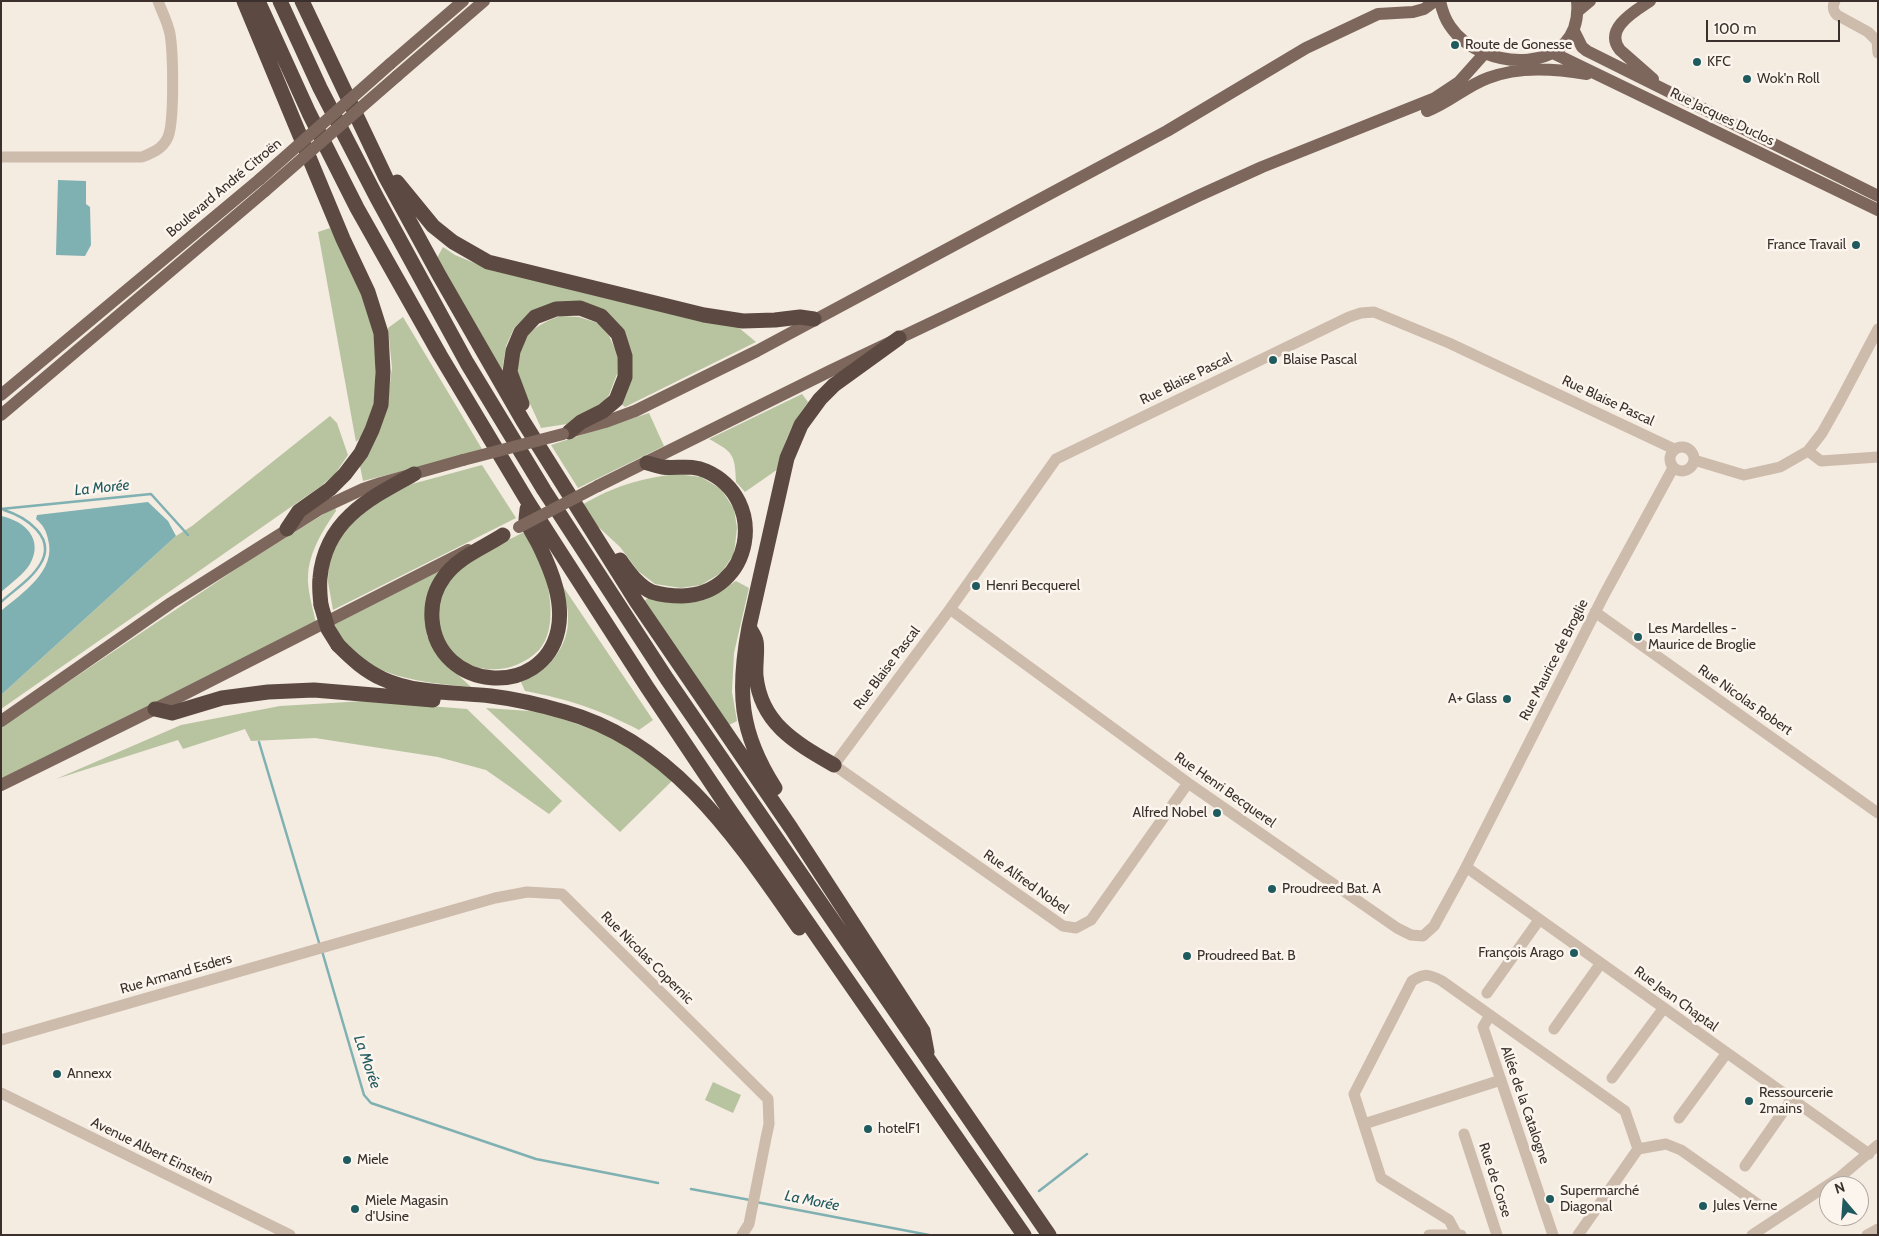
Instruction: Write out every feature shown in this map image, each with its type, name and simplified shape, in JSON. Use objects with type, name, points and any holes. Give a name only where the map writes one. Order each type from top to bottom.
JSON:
[{"type":"highway","points":[[244,1],[343,239],[368,292],[381,333],[383,372],[381,405],[361,453],[345,474],[330,489],[298,511],[287,529]]},
{"type":"highway","points":[[258,1],[309,113],[357,208],[440,355],[528,502],[647,687],[1024,1235]]},
{"type":"highway","points":[[280,1],[320,88],[377,198],[467,363],[544,490],[667,679],[928,1056],[1049,1235]]},
{"type":"highway","points":[[302,1],[386,178],[471,333],[523,421],[636,602],[791,828],[924,1031],[928,1056]]},
{"type":"highway","points":[[386,178],[398,182],[421,213],[446,237],[463,249],[488,262],[704,315],[743,321],[775,320],[800,316],[814,320]]},
{"type":"highway","points":[[523,421],[523,406],[510,372],[513,351],[521,332],[535,317],[556,309],[580,308],[601,316],[618,334],[625,356],[625,377],[616,400],[603,411],[581,422],[566,433]]},
{"type":"highway","points":[[791,828],[786,806],[755,752],[746,725],[741,689],[748,627],[787,458],[801,425],[820,399],[834,385],[900,338]]},
{"type":"highway","points":[[604,551],[616,555],[635,579],[652,591],[672,596],[694,596],[716,588],[732,574],[741,557],[746,532],[743,510],[733,491],[721,479],[705,470],[683,466],[663,467],[647,463]]},
{"type":"highway","points":[[414,474],[368,500],[336,529],[324,553],[320,579],[321,605],[328,629],[338,646],[360,666],[384,680],[420,690],[491,696],[567,712],[613,729],[655,757],[692,788],[719,818],[842,989],[858,996]]},
{"type":"highway","points":[[502,535],[460,562],[444,577],[435,595],[432,612],[435,635],[451,661],[468,672],[490,678],[514,676],[538,665],[550,650],[559,628],[559,600],[555,581],[547,560],[526,520],[528,502]]},
{"type":"highway","points":[[748,627],[757,642],[756,673],[758,691],[771,718],[792,740],[834,765]]},
{"type":"highway","points":[[155,709],[172,712],[222,698],[268,692],[314,690],[476,702],[491,696]]},
{"type":"main road","name":"Boulevard André Citroën","points":[[1,415],[263,185],[390,64],[463,1]]},
{"type":"main road","name":"Boulevard André Citroën","points":[[1,395],[398,76],[484,1]]},
{"type":"main road","points":[[1378,14],[1389,1]]},
{"type":"main road","points":[[1,721],[171,603],[320,509],[364,489],[605,422],[635,411],[757,351],[1167,130],[1306,48],[1378,14],[1413,12],[1424,9],[1435,1]]},
{"type":"main road","points":[[1440,1],[1449,25],[1460,39],[1484,54],[1508,60],[1529,59],[1553,53],[1560,48],[1574,31],[1577,6],[1590,1]]},
{"type":"main road","points":[[1650,1],[1625,18],[1620,24],[1615,35],[1616,45],[1666,91]]},
{"type":"main road","name":"Rue Jacques Duclos","points":[[1574,31],[1582,48],[1587,51],[1878,196]]},
{"type":"main road","name":"Rue Jacques Duclos","points":[[1553,53],[1878,210]]},
{"type":"main road","points":[[1,785],[491,538],[519,527],[598,486],[900,338],[1262,167],[1435,98],[1459,82],[1484,54]]},
{"type":"main road","points":[[1346,134],[1391,125],[1436,108],[1487,78],[1511,72],[1558,69],[1606,78]]},
{"type":"street","points":[[1,157],[142,157],[156,151],[167,140],[171,128],[172,62],[170,34],[158,1]]},
{"type":"street","points":[[1835,1],[1833,6],[1834,12],[1868,32],[1877,41],[1878,53]]},
{"type":"street","name":"Rue Blaise Pascal","points":[[834,765],[950,609],[1056,459],[1283,348],[1361,313],[1374,312],[1449,342],[1674,449]]},
{"type":"street","points":[[1694,460],[1744,475],[1780,466],[1808,451],[1822,433],[1836,409],[1878,329]]},
{"type":"street","points":[[1682,447],[1690,450],[1694,460],[1688,470],[1680,472],[1673,468],[1669,458],[1674,449],[1682,447]]},
{"type":"street","points":[[1808,451],[1821,461],[1878,457]]},
{"type":"street","name":"Rue Maurice de Broglie","points":[[1466,867],[1595,612],[1673,468]]},
{"type":"street","name":"Rue Henri Becquerel","points":[[950,609],[1188,783],[1397,928],[1411,935],[1423,936],[1434,926],[1466,867]]},
{"type":"street","name":"Rue Nicolas Robert","points":[[1595,612],[1878,813]]},
{"type":"street","name":"Rue Alfred Nobel","points":[[834,765],[1063,926],[1076,928],[1091,920],[1188,783]]},
{"type":"street","name":"Rue Jean Chaptal","points":[[1466,867],[1869,1154]]},
{"type":"street","name":"Rue Nicolas Copernic","points":[[360,936],[495,898],[527,892],[562,894],[768,1099],[769,1124],[750,1224],[742,1235]]},
{"type":"street","points":[[1487,993],[1539,920]]},
{"type":"street","name":"Rue Armand Esders","points":[[1,1040],[360,936]]},
{"type":"street","points":[[1554,1029],[1602,963]]},
{"type":"street","points":[[1457,1234],[1449,1220],[1381,1178],[1354,1094],[1412,981],[1421,976],[1430,975],[1625,1111],[1638,1149]]},
{"type":"street","points":[[1612,1078],[1663,1009]]},
{"type":"street","name":"Allée de la Catalogne","points":[[1490,1016],[1483,1027],[1553,1235]]},
{"type":"street","points":[[1679,1118],[1726,1054]]},
{"type":"street","points":[[1364,1124],[1501,1080]]},
{"type":"street","name":"Avenue Albert Einstein","points":[[1,1093],[290,1235]]},
{"type":"street","points":[[1745,1166],[1792,1099]]},
{"type":"street","name":"Rue de Corse","points":[[1464,1134],[1497,1235]]},
{"type":"street","points":[[1578,1235],[1638,1149],[1666,1144],[1681,1150],[1759,1205]]},
{"type":"street","points":[[1752,1235],[1840,1177],[1878,1146]]},
{"type":"street","points":[[1867,1235],[1878,1229]]},
{"type":"street","points":[[1429,1235],[1463,1235]]},
{"type":"green space","points":[[330,228],[363,292],[376,332],[375,402],[363,435],[356,442],[318,232]]},
{"type":"green space","points":[[443,247],[455,255],[489,269],[738,327],[756,342],[625,407],[620,403],[631,376],[603,312],[529,314],[514,328],[506,346],[502,371],[437,258]]},
{"type":"green space","points":[[560,316],[579,317],[598,323],[609,336],[618,355],[617,374],[609,395],[594,412],[580,422],[541,428],[517,373],[517,358],[519,348],[528,334],[542,324]]},
{"type":"green space","points":[[403,317],[482,449],[363,481],[360,466],[387,406],[392,368],[388,328]]},
{"type":"green space","points":[[802,394],[808,402],[789,434],[778,469],[745,492],[736,482],[735,465],[731,455],[723,447],[709,439]]},
{"type":"green space","points":[[649,413],[664,446],[578,488],[551,445]]},
{"type":"green space","points":[[330,416],[337,423],[348,455],[335,474],[321,486],[1,709],[1,695],[176,536],[192,526]]},
{"type":"green space","points":[[482,465],[516,518],[333,610],[328,582],[329,553],[344,527],[381,499],[401,487]]},
{"type":"green space","points":[[676,474],[701,477],[721,489],[734,509],[737,528],[734,554],[721,573],[701,585],[681,588],[655,584],[638,571],[620,547],[592,521],[582,505],[627,484]]},
{"type":"green space","points":[[335,507],[336,511],[314,550],[309,567],[308,587],[316,623],[1,779],[1,727],[245,563]]},
{"type":"green space","points":[[524,532],[539,558],[547,583],[550,607],[549,631],[539,650],[525,661],[510,667],[478,668],[464,662],[452,653],[443,640],[438,611],[440,600],[450,580],[465,565]]},
{"type":"green space","points":[[443,569],[425,610],[427,636],[442,660],[471,687],[432,683],[392,674],[358,656],[344,642],[334,624]]},
{"type":"green space","points":[[558,579],[653,720],[639,730],[584,706],[525,691],[520,680],[542,671],[558,652],[565,637],[568,610]]},
{"type":"green space","points":[[736,581],[749,588],[734,653],[732,692],[737,721],[727,726],[644,601],[649,597],[685,602],[694,601],[714,594]]},
{"type":"green space","points":[[365,701],[467,709],[562,801],[549,814],[486,770],[438,757],[315,738],[251,741],[245,729],[183,749],[178,740],[56,779],[181,725],[280,706]]},
{"type":"green space","points":[[486,708],[543,712],[608,735],[673,780],[620,832]]},
{"type":"green space","points":[[713,1082],[741,1095],[733,1113],[705,1100]]},
{"type":"water","points":[[58,180],[86,181],[86,204],[90,207],[91,245],[85,256],[56,255]]},
{"type":"water","points":[[148,502],[168,521],[176,536],[1,695],[1,611],[36,580],[43,571],[49,551],[46,533],[41,523],[36,519],[37,515]]},
{"type":"water","points":[[1,516],[18,522],[30,532],[35,547],[34,555],[27,568],[1,592]]},
{"type":"waterway","name":"La Morée","points":[[1,509],[151,494],[188,535]]},
{"type":"waterway","name":"La Morée","points":[[1,602],[33,574],[45,554],[45,545],[36,529],[13,513],[4,510]]},
{"type":"waterway","name":"La Morée","points":[[259,742],[320,946]]},
{"type":"waterway","name":"La Morée","points":[[322,951],[364,1095],[371,1103],[536,1159],[658,1183]]},
{"type":"waterway","name":"La Morée","points":[[1039,1191],[1087,1154]]},
{"type":"waterway","name":"La Morée","points":[[691,1189],[750,1200]]},
{"type":"waterway","name":"La Morée","points":[[756,1202],[929,1235]]},
{"type":"place","name":"Route de Gonesse","points":[[1455,45]]},
{"type":"place","name":"KFC","points":[[1697,62]]},
{"type":"place","name":"Wok'n Roll","points":[[1747,79]]},
{"type":"place","name":"France Travail","points":[[1856,245]]},
{"type":"place","name":"Blaise Pascal","points":[[1273,360]]},
{"type":"place","name":"Henri Becquerel","points":[[976,586]]},
{"type":"place","name":"Les Mardelles - Maurice de Broglie","points":[[1638,637]]},
{"type":"place","name":"A+ Glass","points":[[1507,699]]},
{"type":"place","name":"Alfred Nobel","points":[[1217,813]]},
{"type":"place","name":"Proudreed Bat. A","points":[[1272,889]]},
{"type":"place","name":"François Arago","points":[[1574,953]]},
{"type":"place","name":"Proudreed Bat. B","points":[[1187,956]]},
{"type":"place","name":"Annexx","points":[[57,1074]]},
{"type":"place","name":"Ressourcerie 2mains","points":[[1749,1101]]},
{"type":"place","name":"hotelF1","points":[[868,1129]]},
{"type":"place","name":"Miele","points":[[347,1160]]},
{"type":"place","name":"Supermarché Diagonal","points":[[1550,1199]]},
{"type":"place","name":"Jules Verne","points":[[1703,1206]]},
{"type":"place","name":"Miele Magasin d'Usine","points":[[355,1209]]}]
